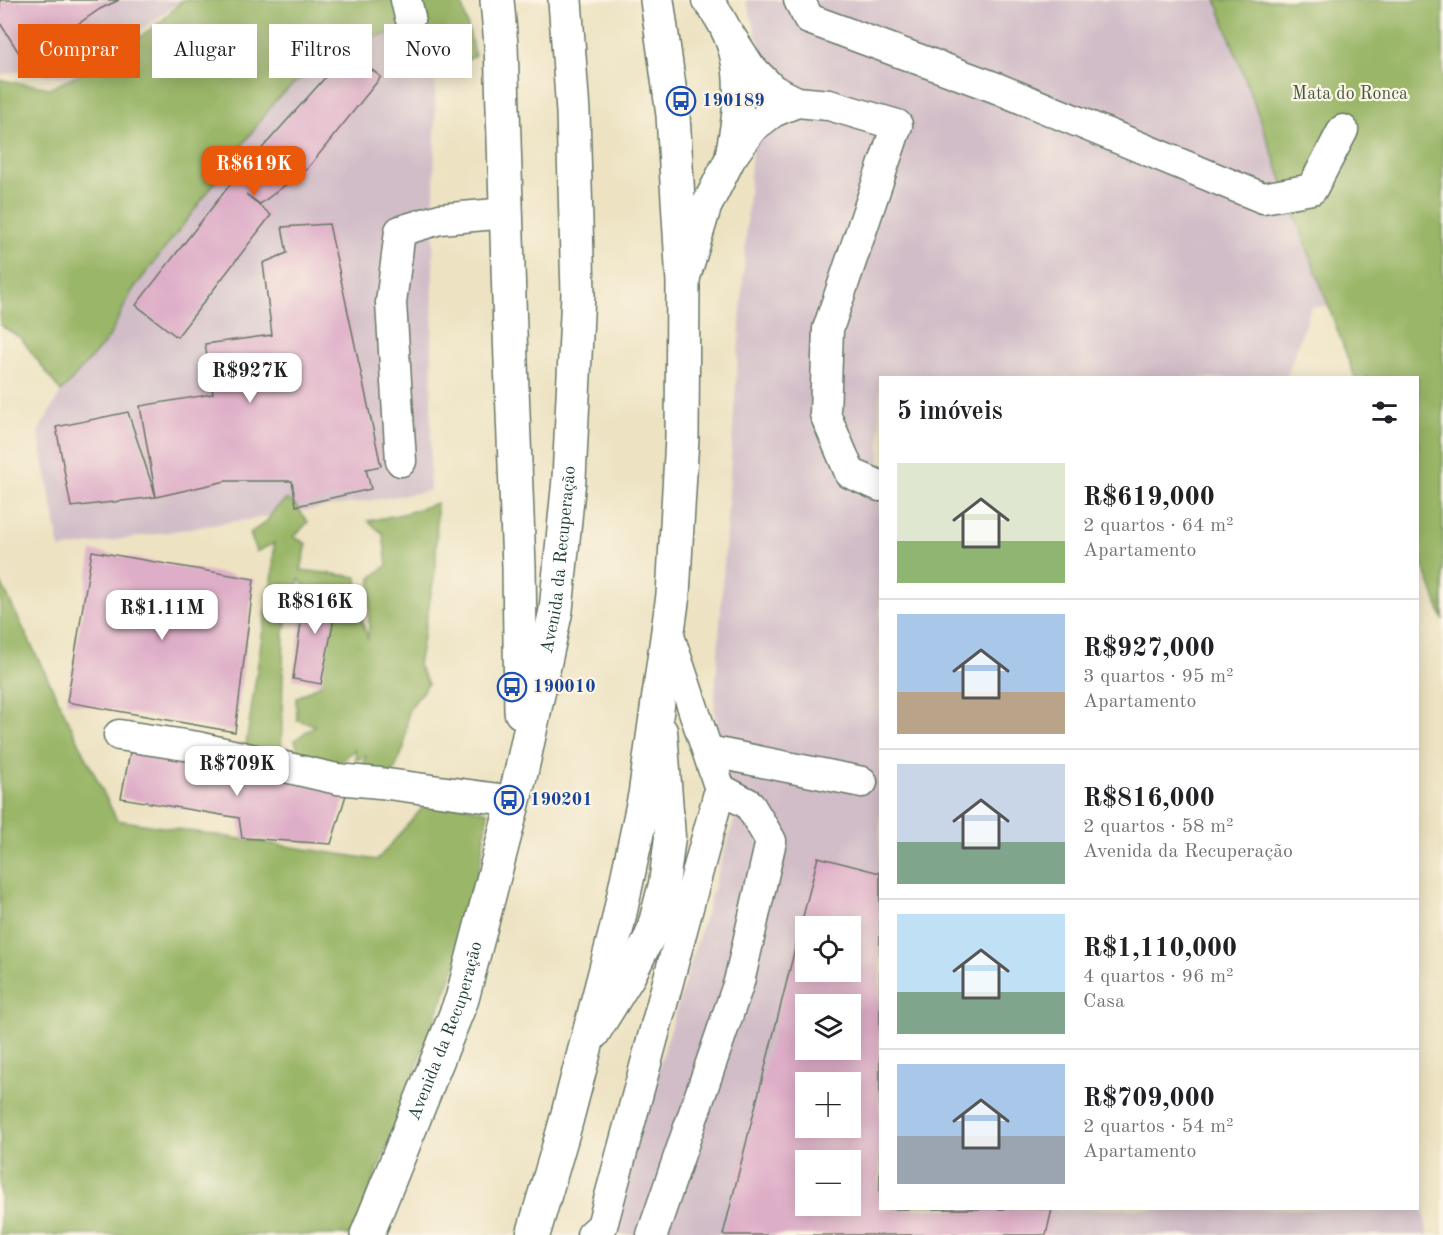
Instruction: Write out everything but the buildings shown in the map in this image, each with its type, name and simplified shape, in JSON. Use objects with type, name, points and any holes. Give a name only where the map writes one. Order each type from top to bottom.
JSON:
[{"type":"highway","points":[[497,0],[501,45],[519,566],[518,787]]},
{"type":"highway","name":"Avenida da Recuperação","points":[[367,1235],[462,999],[518,787],[556,610],[569,479],[578,294],[573,111],[565,0]]},
{"type":"highway","points":[[533,1235],[564,1129],[617,927],[645,795],[674,595],[682,438],[683,283],[673,115],[657,0]]},
{"type":"lane","points":[[707,0],[750,67],[773,90],[797,102],[829,105],[897,125],[828,329],[825,414],[850,473],[879,486]]},
{"type":"lane","points":[[799,0],[810,19],[994,87],[1263,198],[1312,189],[1343,130]]},
{"type":"lane","points":[[729,34],[740,85],[738,118],[730,159]]},
{"type":"lane","points":[[683,283],[706,207],[730,159],[752,128],[773,112],[797,102]]},
{"type":"lane","points":[[401,461],[391,303],[400,231],[440,219],[507,213]]},
{"type":"lane","points":[[592,1235],[602,1226],[720,789],[668,633]]},
{"type":"lane","points":[[119,735],[198,747],[337,780],[518,787]]},
{"type":"lane","points":[[708,752],[862,782]]},
{"type":"lane","points":[[652,1235],[739,982],[771,841],[749,804],[720,789]]},
{"type":"shaded area","points":[[0,0],[182,0],[140,30],[140,24],[18,24],[18,72],[0,75]]},
{"type":"shaded area","points":[[746,0],[1443,0],[1443,298],[1311,307],[1287,376],[879,376],[879,1210],[1419,1210],[1419,1186],[1428,1235],[608,1235],[736,814],[714,710],[759,44]]},
{"type":"shaded area","points":[[384,35],[384,78],[436,78],[430,491],[60,549],[38,432],[61,392],[108,339],[132,291],[275,101],[300,78],[372,78],[372,37]]},
{"type":"green space","points":[[182,0],[461,0],[467,24],[384,24],[384,35],[372,37],[372,24],[269,24],[269,78],[300,78],[275,101],[132,291],[108,339],[61,392],[21,338],[0,325],[0,80],[51,88],[72,78],[140,78],[140,37],[152,28],[152,78],[257,78],[257,24],[158,24]]},
{"type":"green space","name":"Mata do Ronca","points":[[1216,0],[1443,0],[1443,620],[1419,554],[1419,376],[1354,376]]},
{"type":"green space","points":[[287,499],[296,506],[308,522],[294,537],[307,544],[301,570],[357,577],[359,610],[368,640],[371,578],[387,565],[383,534],[368,521],[407,513],[437,503],[436,567],[418,665],[428,684],[408,711],[404,748],[393,773],[359,784],[366,756],[356,760],[355,749],[336,765],[325,767],[301,763],[295,740],[315,725],[297,720],[296,698],[321,684],[306,588],[299,579],[284,631],[281,760],[245,752],[273,574],[274,543],[256,552],[250,533],[266,522],[275,509]]},
{"type":"green space","points":[[0,581],[117,820],[377,860],[431,798],[488,812],[471,924],[353,1235],[0,1235]]},
{"type":"place","name":"190189","points":[[681,101]]},
{"type":"place","name":"190010","points":[[512,687]]},
{"type":"place","name":"190201","points":[[509,800]]}]
